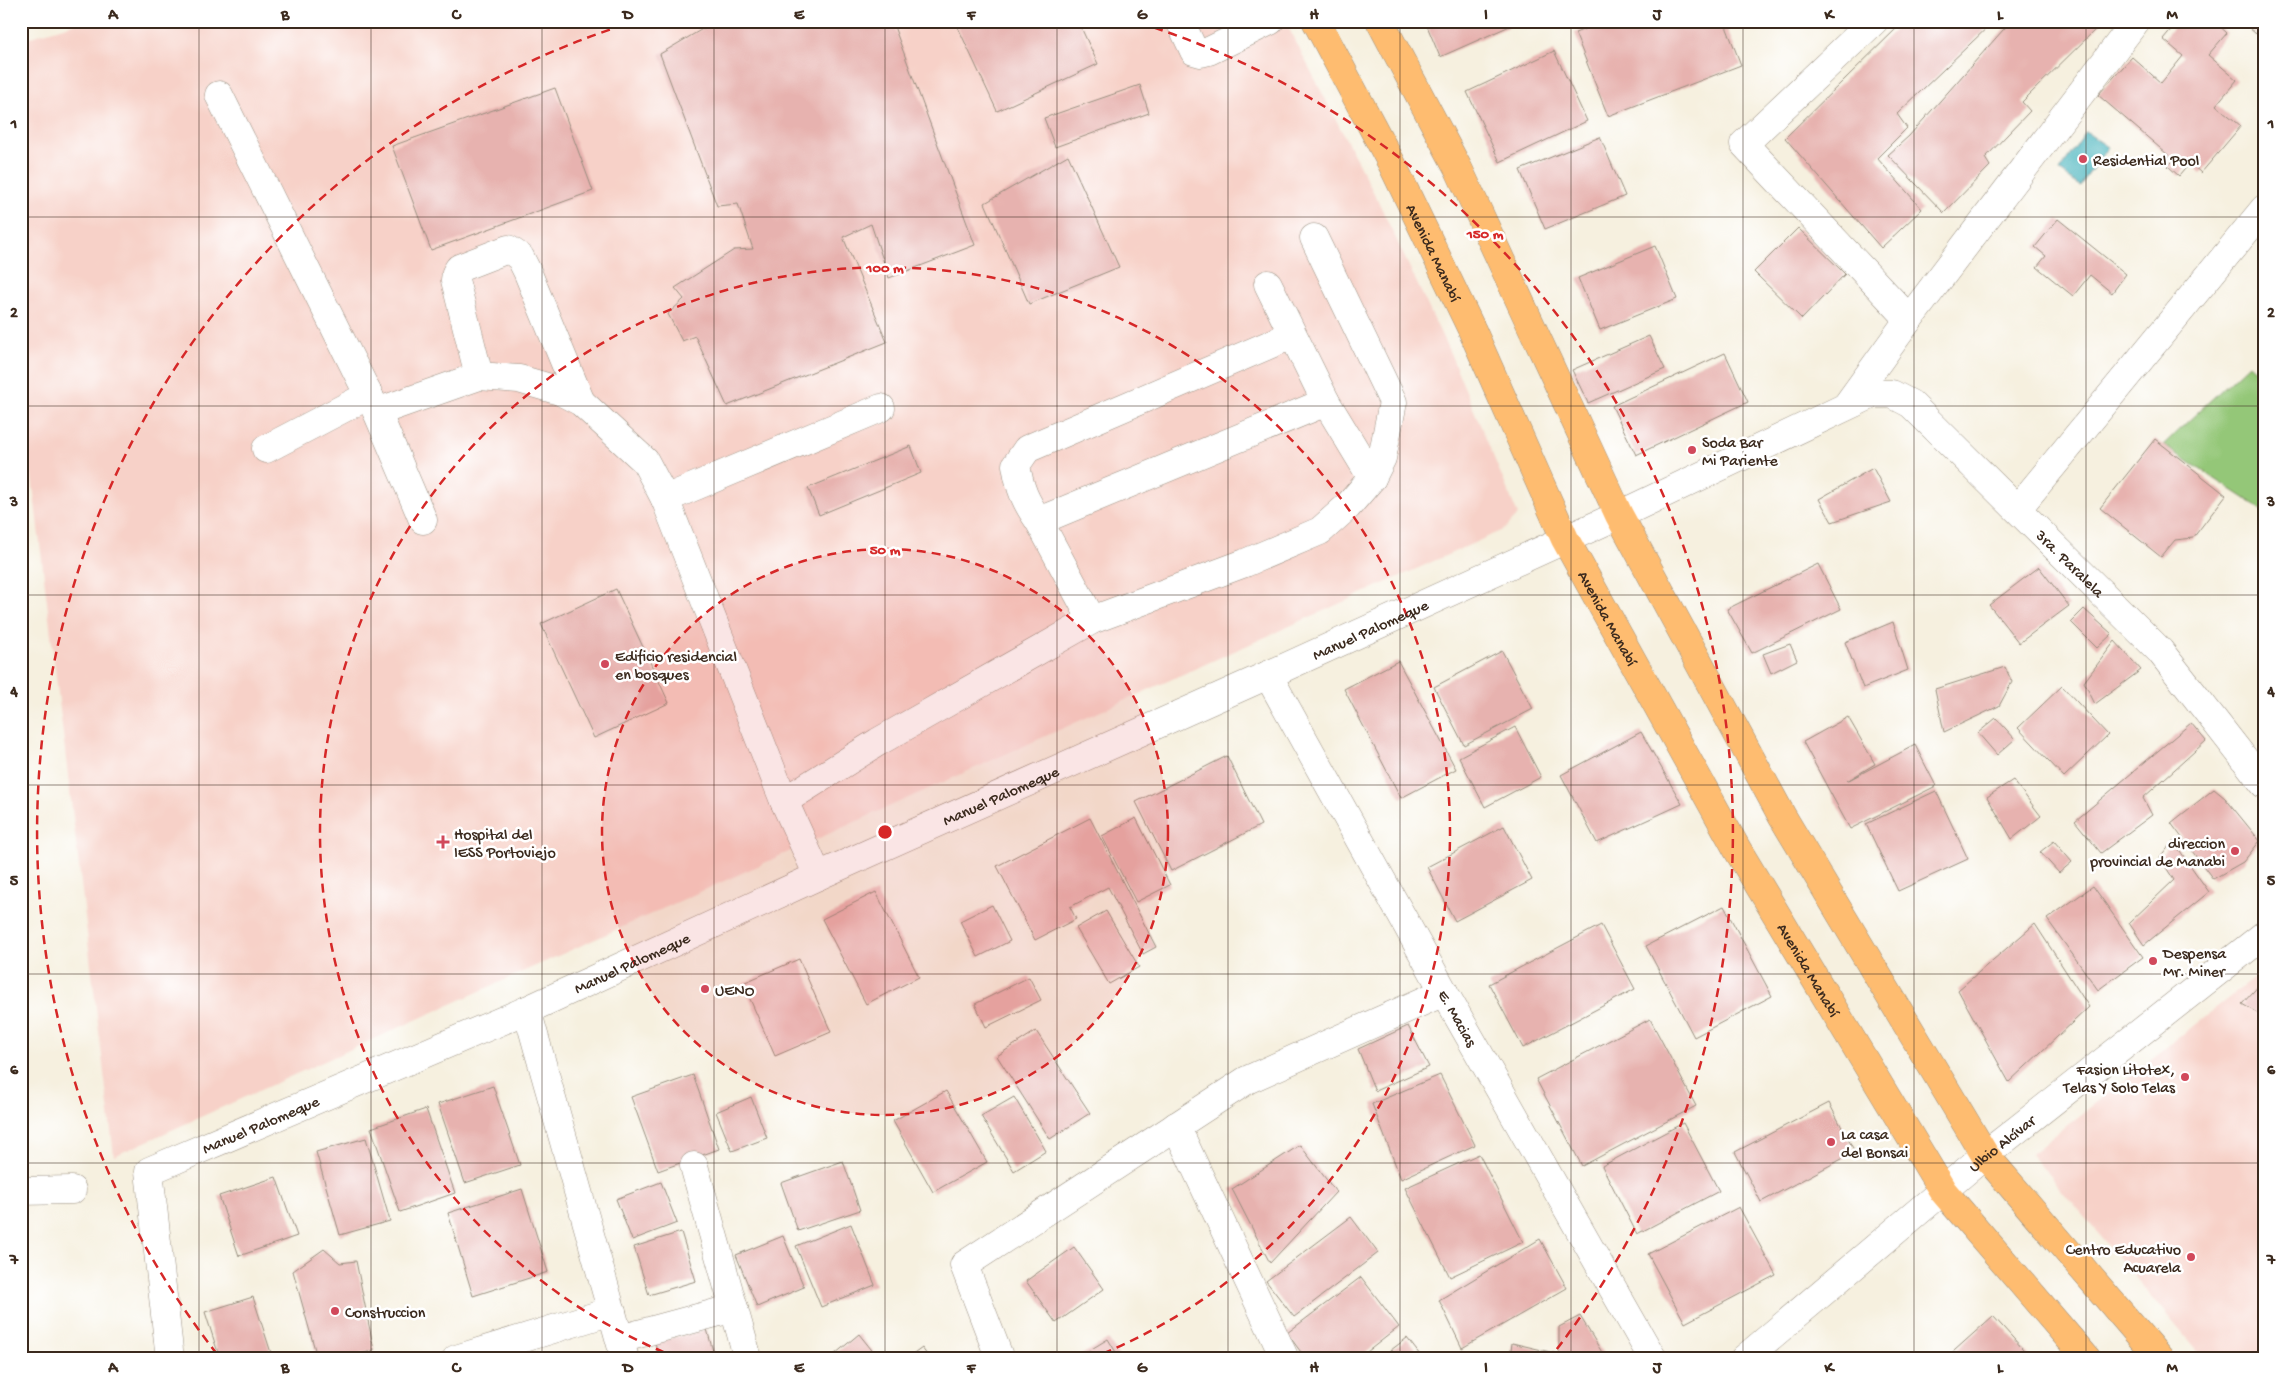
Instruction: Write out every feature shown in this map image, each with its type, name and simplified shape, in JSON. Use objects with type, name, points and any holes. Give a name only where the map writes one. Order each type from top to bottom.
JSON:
[{"type":"main road","name":"Avenida Manabí","points":[[1316,21],[1396,172],[1472,330],[1565,538],[1737,848],[1943,1191],[2087,1359]]},
{"type":"main road","points":[[1380,21],[1459,170],[1619,515],[1782,816],[1985,1155],[2160,1359]]},
{"type":"street","points":[[1180,21],[1194,51],[1201,53],[1210,51],[1270,21]]},
{"type":"street","points":[[1874,21],[1744,144],[1909,320]]},
{"type":"street","points":[[1846,405],[2136,21]]},
{"type":"street","points":[[219,95],[373,404],[423,520]]},
{"type":"street","points":[[2018,508],[2264,209]]},
{"type":"street","points":[[784,801],[878,742],[1092,620],[1245,563],[1320,531],[1348,506],[1372,478],[1382,458],[1393,402],[1314,238]]},
{"type":"street","points":[[479,376],[455,280],[456,273],[459,268],[508,249],[520,257],[528,271],[581,402]]},
{"type":"street","points":[[1268,284],[1326,402],[1372,478]]},
{"type":"street","points":[[1092,620],[1039,521],[1025,501],[1019,484],[1016,465],[1027,449],[1292,335]]},
{"type":"street","points":[[266,449],[373,404],[479,376],[519,379],[560,391],[581,402],[645,461],[665,499],[784,801],[818,876]]},
{"type":"street","name":"3ra. Paralela","points":[[1846,405],[1873,394],[1892,394],[1911,404],[2018,508],[2160,651],[2264,784]]},
{"type":"street","points":[[1039,521],[1326,402]]},
{"type":"street","name":"Manuel Palomeque","points":[[170,1359],[149,1171],[527,1010],[818,876],[1268,675],[1619,515],[1846,405]]},
{"type":"street","points":[[665,499],[881,408]]},
{"type":"street","name":"E. Macias","points":[[1268,675],[1444,992],[1653,1359]]},
{"type":"street","name":"Ulbio Alcívar","points":[[1744,1359],[1985,1155],[2264,935]]},
{"type":"street","points":[[1000,1359],[964,1265],[1247,1080],[1444,992]]},
{"type":"street","points":[[527,1010],[623,1349],[734,1308]]},
{"type":"street","points":[[1176,1126],[1285,1359]]},
{"type":"street","points":[[694,1166],[748,1359]]},
{"type":"street","points":[[21,1191],[72,1190]]},
{"type":"street","points":[[456,1359],[612,1311]]},
{"type":"shaded area","name":"Hospital del IESS Portoviejo","points":[[83,21],[1285,21],[1379,203],[1450,353],[1518,515],[1505,529],[114,1156],[21,387],[21,40]]},
{"type":"shaded area","name":"Centro Educativo Acuarela","points":[[2264,970],[2264,1359],[2204,1359],[2031,1154]]},
{"type":"green space","points":[[2249,364],[2264,378],[2264,517],[2261,509],[2163,445]]},
{"type":"water","name":"Residential Pool","points":[[2086,132],[2108,147],[2080,186],[2059,171]]},
{"type":"building","points":[[716,21],[892,21],[975,245],[889,278],[871,224],[843,237],[887,342],[727,406],[695,336],[682,341],[668,314],[684,299],[675,288],[734,250],[753,249],[738,204],[717,206],[660,54]]},
{"type":"building","points":[[955,21],[1078,21],[1098,64],[997,111]]},
{"type":"building","points":[[1425,21],[1521,21],[1440,57]]},
{"type":"building","points":[[1606,21],[1724,21],[1741,65],[1608,116],[1575,33]]},
{"type":"building","points":[[1904,21],[1994,21],[1897,114],[1907,128],[1877,158],[1922,209],[1881,248],[1785,138]]},
{"type":"building","points":[[2011,21],[2104,21],[2022,102],[2030,111],[1985,158],[1990,166],[1944,213],[1888,155],[1909,136]]},
{"type":"building","points":[[2178,21],[2214,21],[2227,33],[2208,55],[2237,80],[2216,105],[2241,126],[2201,173],[2190,163],[2179,176],[2168,166],[2174,160],[2098,95],[2132,57],[2161,83],[2183,56],[2163,39]]},
{"type":"building","points":[[2241,21],[2262,21],[2256,34]]},
{"type":"building","points":[[1554,51],[1587,121],[1500,162],[1467,92]]},
{"type":"building","points":[[1140,85],[1149,113],[1055,147],[1044,118]]},
{"type":"building","points":[[555,88],[593,191],[431,250],[392,146]]},
{"type":"building","points":[[1600,137],[1625,196],[1545,229],[1520,170]]},
{"type":"building","points":[[1068,155],[1119,267],[1029,304],[985,203]]},
{"type":"building","points":[[2058,219],[2126,274],[2112,293],[2090,275],[2073,296],[2037,267],[2046,256],[2035,247]]},
{"type":"building","points":[[1798,228],[1845,274],[1802,319],[1754,272]]},
{"type":"building","points":[[1655,246],[1677,299],[1600,330],[1578,278]]},
{"type":"building","points":[[1649,336],[1665,369],[1588,403],[1572,370]]},
{"type":"building","points":[[1725,353],[1748,402],[1636,455],[1612,406]]},
{"type":"building","points":[[2155,439],[2226,495],[2193,538],[2175,540],[2161,557],[2100,508]]},
{"type":"building","points":[[911,446],[921,473],[819,515],[808,488]]},
{"type":"building","points":[[1873,468],[1891,502],[1832,522],[1819,499]]},
{"type":"building","points":[[1818,564],[1841,609],[1752,653],[1727,609]]},
{"type":"building","points":[[2039,567],[2069,606],[2019,643],[1989,605]]},
{"type":"building","name":"Edificio residencial en bosques","points":[[616,589],[669,703],[594,738],[541,624]]},
{"type":"building","points":[[2084,609],[2112,634],[2097,648],[2071,622]]},
{"type":"building","points":[[1893,622],[1908,670],[1863,688],[1845,642]]},
{"type":"building","points":[[2115,641],[2141,670],[2095,704],[2084,682]]},
{"type":"building","points":[[1790,644],[1797,660],[1771,673],[1763,654]]},
{"type":"building","points":[[1502,651],[1533,709],[1464,745],[1434,687]]},
{"type":"building","points":[[1398,661],[1456,769],[1401,798],[1344,689]]},
{"type":"building","points":[[2005,667],[2012,682],[1999,706],[1944,732],[1935,689]]},
{"type":"building","points":[[2062,686],[2108,735],[2064,777],[2018,728]]},
{"type":"building","points":[[1848,717],[1875,764],[1847,781],[1915,745],[1936,786],[1850,829],[1803,742]]},
{"type":"building","points":[[1996,718],[2015,739],[1997,755],[1978,733]]},
{"type":"building","points":[[2191,723],[2206,741],[2143,798],[2152,815],[2101,853],[2075,821]]},
{"type":"building","points":[[1515,727],[1541,777],[1485,807],[1459,757]]},
{"type":"building","points":[[1641,732],[1682,804],[1597,843],[1561,775]]},
{"type":"building","points":[[1227,756],[1261,825],[1171,871],[1136,802]]},
{"type":"building","points":[[2013,780],[2041,816],[2012,839],[1987,797]]},
{"type":"building","points":[[2214,789],[2225,798],[2260,841],[2243,862],[2213,879],[2171,823]]},
{"type":"building","points":[[1936,791],[1968,859],[1898,891],[1866,824]]},
{"type":"building","points":[[1090,818],[1156,947],[1143,954],[1108,887],[1070,907],[1076,919],[1035,940],[997,866]]},
{"type":"building","points":[[1136,818],[1170,885],[1136,902],[1102,836]]},
{"type":"building","points":[[1504,826],[1532,880],[1455,921],[1427,867]]},
{"type":"building","points":[[2054,841],[2072,862],[2059,873],[2040,852]]},
{"type":"building","points":[[2173,841],[2209,892],[2144,945],[2129,923],[2174,880],[2160,858]]},
{"type":"building","points":[[2093,886],[2143,957],[2098,990],[2047,919]]},
{"type":"building","points":[[876,892],[919,977],[866,1004],[822,919]]},
{"type":"building","points":[[992,905],[1010,941],[978,957],[960,921]]},
{"type":"building","points":[[1724,906],[1772,996],[1694,1037],[1646,946]]},
{"type":"building","points":[[1106,911],[1139,967],[1109,984],[1076,928]]},
{"type":"building","points":[[2035,924],[2089,1007],[2009,1082],[1958,990]]},
{"type":"building","points":[[1601,925],[1635,989],[1523,1048],[1489,984]]},
{"type":"building","points":[[799,959],[831,1032],[775,1056],[743,983]]},
{"type":"building","points":[[1029,977],[1041,1000],[986,1027],[975,1004]]},
{"type":"building","points":[[2264,980],[2264,1017],[2242,1004]]},
{"type":"building","points":[[1650,1019],[1696,1106],[1582,1166],[1536,1079]]},
{"type":"building","points":[[1408,1026],[1429,1067],[1375,1091],[1358,1049]]},
{"type":"building","points":[[1036,1031],[1090,1113],[1050,1139],[997,1056]]},
{"type":"building","points":[[693,1075],[719,1149],[658,1171],[631,1097]]},
{"type":"building","points":[[1440,1075],[1475,1145],[1401,1179],[1372,1104]]},
{"type":"building","points":[[493,1086],[520,1165],[465,1183],[438,1104]]},
{"type":"building","points":[[946,1091],[987,1162],[933,1192],[893,1121]]},
{"type":"building","points":[[751,1097],[767,1138],[732,1151],[716,1112]]},
{"type":"building","points":[[1014,1097],[1046,1151],[1014,1171],[981,1116]]},
{"type":"building","points":[[1829,1103],[1855,1152],[1761,1202],[1735,1152]]},
{"type":"building","points":[[426,1109],[455,1193],[400,1212],[371,1128]]},
{"type":"building","points":[[1683,1123],[1719,1191],[1637,1234],[1602,1166]]},
{"type":"building","points":[[366,1138],[390,1221],[340,1235],[316,1152]]},
{"type":"building","points":[[1300,1145],[1336,1192],[1270,1263],[1232,1189]]},
{"type":"building","points":[[1479,1154],[1523,1242],[1450,1277],[1405,1188]]},
{"type":"building","points":[[843,1161],[860,1210],[798,1231],[781,1183]]},
{"type":"building","points":[[276,1177],[297,1236],[239,1256],[219,1196]]},
{"type":"building","points":[[661,1182],[677,1223],[632,1240],[616,1199]]},
{"type":"building","points":[[522,1189],[548,1272],[473,1296],[448,1213]]},
{"type":"building","points":[[1739,1207],[1776,1275],[1685,1323],[1648,1254]]},
{"type":"building","points":[[1351,1217],[1378,1253],[1294,1317],[1266,1281]]},
{"type":"building","points":[[851,1224],[875,1285],[821,1307],[796,1246]]},
{"type":"building","points":[[681,1232],[696,1281],[649,1295],[634,1247]]},
{"type":"building","points":[[783,1236],[804,1287],[757,1307],[736,1255]]},
{"type":"building","points":[[1540,1239],[1567,1288],[1462,1348],[1439,1300]]},
{"type":"building","points":[[1074,1247],[1104,1289],[1056,1323],[1026,1281]]},
{"type":"building","name":"Construccion","points":[[324,1249],[340,1263],[356,1261],[374,1350],[352,1357],[317,1357],[293,1271]]},
{"type":"building","points":[[1361,1277],[1399,1327],[1358,1359],[1306,1359],[1287,1333]]},
{"type":"building","points":[[253,1297],[273,1359],[220,1359],[205,1312]]},
{"type":"building","points":[[1580,1316],[1606,1359],[1510,1359],[1512,1343],[1559,1354],[1559,1327]]},
{"type":"building","points":[[1993,1316],[2032,1359],[1945,1359]]},
{"type":"building","points":[[707,1329],[715,1359],[659,1359],[655,1342]]},
{"type":"building","points":[[859,1334],[879,1359],[829,1359]]},
{"type":"building","points":[[1407,1338],[1423,1359],[1379,1359]]},
{"type":"building","points":[[1108,1339],[1120,1359],[1075,1359]]},
{"type":"building","points":[[922,1348],[930,1359],[907,1359]]},
{"type":"place","name":"Residential Pool","points":[[2083,159]]},
{"type":"place","name":"Soda Bar Mi Pariente","points":[[1692,450]]},
{"type":"place","name":"Edificio residencial en bosques","points":[[605,664]]},
{"type":"place","name":"Hospital del IESS Portoviejo","points":[[443,842]]},
{"type":"place","name":"direccion provincial de Manabi","points":[[2235,851]]},
{"type":"place","name":"Despensa Mr. Miner","points":[[2153,961]]},
{"type":"place","name":"UENO","points":[[705,989]]},
{"type":"place","name":"Fasion Litotex, Telas Y Solo Telas","points":[[2185,1077]]},
{"type":"place","name":"La casa del Bonsai","points":[[1831,1142]]},
{"type":"place","name":"Centro Educativo Acuarela","points":[[2191,1257]]},
{"type":"place","name":"Construccion","points":[[335,1311]]}]
